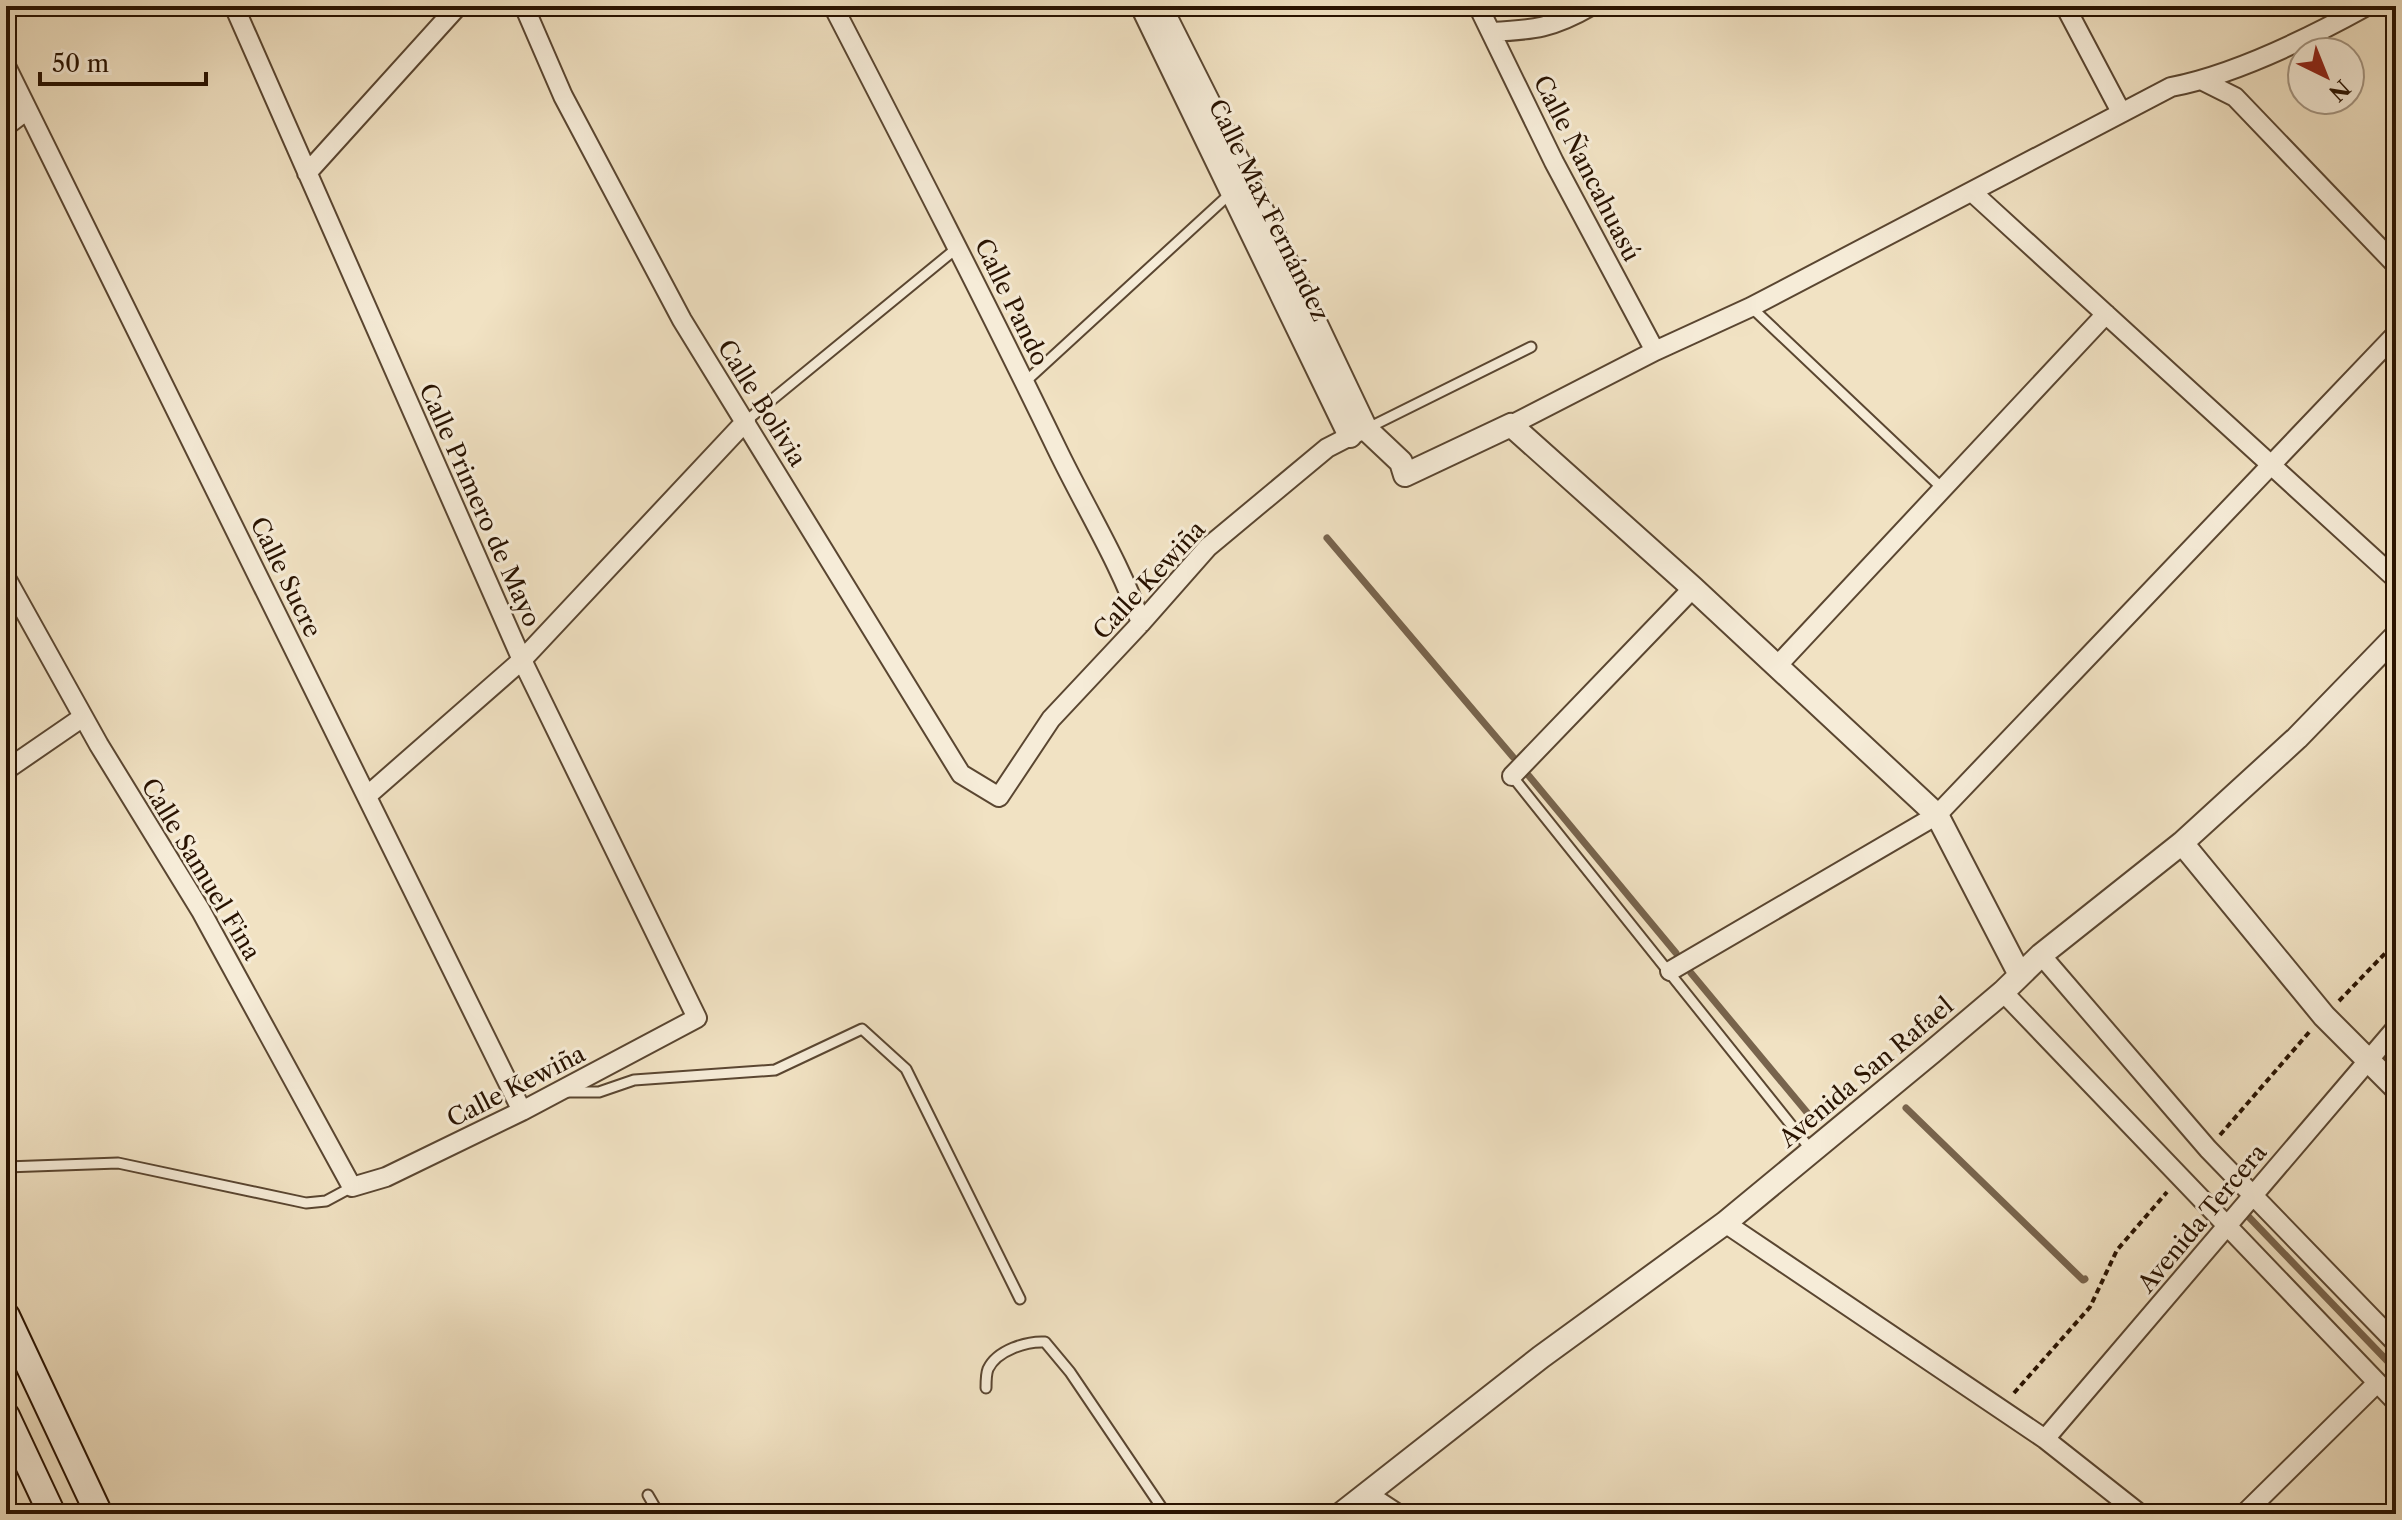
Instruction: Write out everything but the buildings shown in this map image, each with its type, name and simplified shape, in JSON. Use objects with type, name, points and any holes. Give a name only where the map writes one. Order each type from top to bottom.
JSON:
[{"type":"main road","points":[[6,1316],[99,1514]]},
{"type":"main road","points":[[6,1416],[52,1514]]},
{"type":"street","name":"Calle Primero de Mayo","points":[[234,6],[522,660],[697,1018]]},
{"type":"street","points":[[307,173],[458,6]]},
{"type":"street","name":"Calle Bolivia","points":[[524,6],[563,96],[682,320],[961,774],[999,797]]},
{"type":"street","name":"Calle Pando","points":[[833,6],[958,247],[1089,514],[1129,587],[1141,623]]},
{"type":"street","name":"Calle Ñancahuasú","points":[[1478,6],[1554,162],[1655,351]]},
{"type":"street","points":[[1491,32],[1538,29],[1573,17],[1591,6]]},
{"type":"street","points":[[2065,6],[2121,112]]},
{"type":"street","points":[[1358,432],[1401,462],[1405,475],[1751,307],[2171,87],[2203,81],[2367,6]]},
{"type":"street","name":"Calle Max Fernández","points":[[1150,7],[1358,432]]},
{"type":"street","name":"Calle Sucre","points":[[6,66],[522,1111]]},
{"type":"street","points":[[2203,81],[2235,97],[2396,265]]},
{"type":"street","points":[[6,126],[27,110]]},
{"type":"street","points":[[1972,192],[2396,579]]},
{"type":"street","points":[[1777,666],[2106,314]]},
{"type":"street","points":[[1670,971],[1937,815],[2396,334]]},
{"type":"street","points":[[368,795],[522,660],[746,421]]},
{"type":"street","points":[[1511,425],[1693,588],[1937,815],[2020,975]]},
{"type":"street","name":"Calle Kewiña","points":[[999,797],[1051,719],[1208,547],[1327,448],[1358,432]]},
{"type":"street","name":"Calle Samuel Fina","points":[[6,578],[83,717],[201,911],[352,1187]]},
{"type":"street","points":[[1512,776],[1693,588]]},
{"type":"street","name":"Avenida San Rafael","points":[[1341,1514],[1541,1357],[1725,1223],[1812,1151],[2003,992],[2041,955],[2182,843],[2297,738],[2396,636]]},
{"type":"street","points":[[6,770],[83,717]]},
{"type":"street","points":[[2182,843],[2324,1016],[2396,1088]]},
{"type":"street","points":[[2041,955],[2208,1149],[2396,1343]]},
{"type":"street","points":[[2003,992],[2396,1402]]},
{"type":"street","name":"Calle Kewiña","points":[[352,1187],[386,1177],[522,1111],[697,1018]]},
{"type":"street","name":"Avenida Tercera","points":[[2045,1439],[2396,1028]]},
{"type":"street","points":[[1725,1223],[2045,1439],[2140,1514]]},
{"type":"street","points":[[2244,1514],[2377,1383]]},
{"type":"street","points":[[1366,1493],[1398,1514]]},
{"type":"lane","points":[[1025,382],[1239,186]]},
{"type":"lane","points":[[746,421],[958,247]]},
{"type":"lane","points":[[1751,307],[1942,488]]},
{"type":"lane","points":[[1358,432],[1531,347]]},
{"type":"lane","points":[[1512,776],[1812,1151]]},
{"type":"lane","points":[[561,1091],[599,1092],[634,1080],[775,1070],[862,1029],[906,1069],[1020,1299]]},
{"type":"lane","points":[[6,1167],[118,1163],[306,1203],[326,1201],[352,1187]]},
{"type":"lane","points":[[986,1388],[988,1368],[999,1358],[1015,1347],[1033,1341],[1045,1342],[1070,1372],[1166,1514]]},
{"type":"lane","points":[[648,1495],[659,1514]]},
{"type":"waterway","points":[[1327,538],[1513,757]]},
{"type":"waterway","points":[[1529,776],[1676,953]]},
{"type":"waterway","points":[[1691,973],[1815,1122]]},
{"type":"waterway","points":[[1906,1108],[2085,1279]]},
{"type":"waterway","points":[[2245,1213],[2396,1370]]}]
